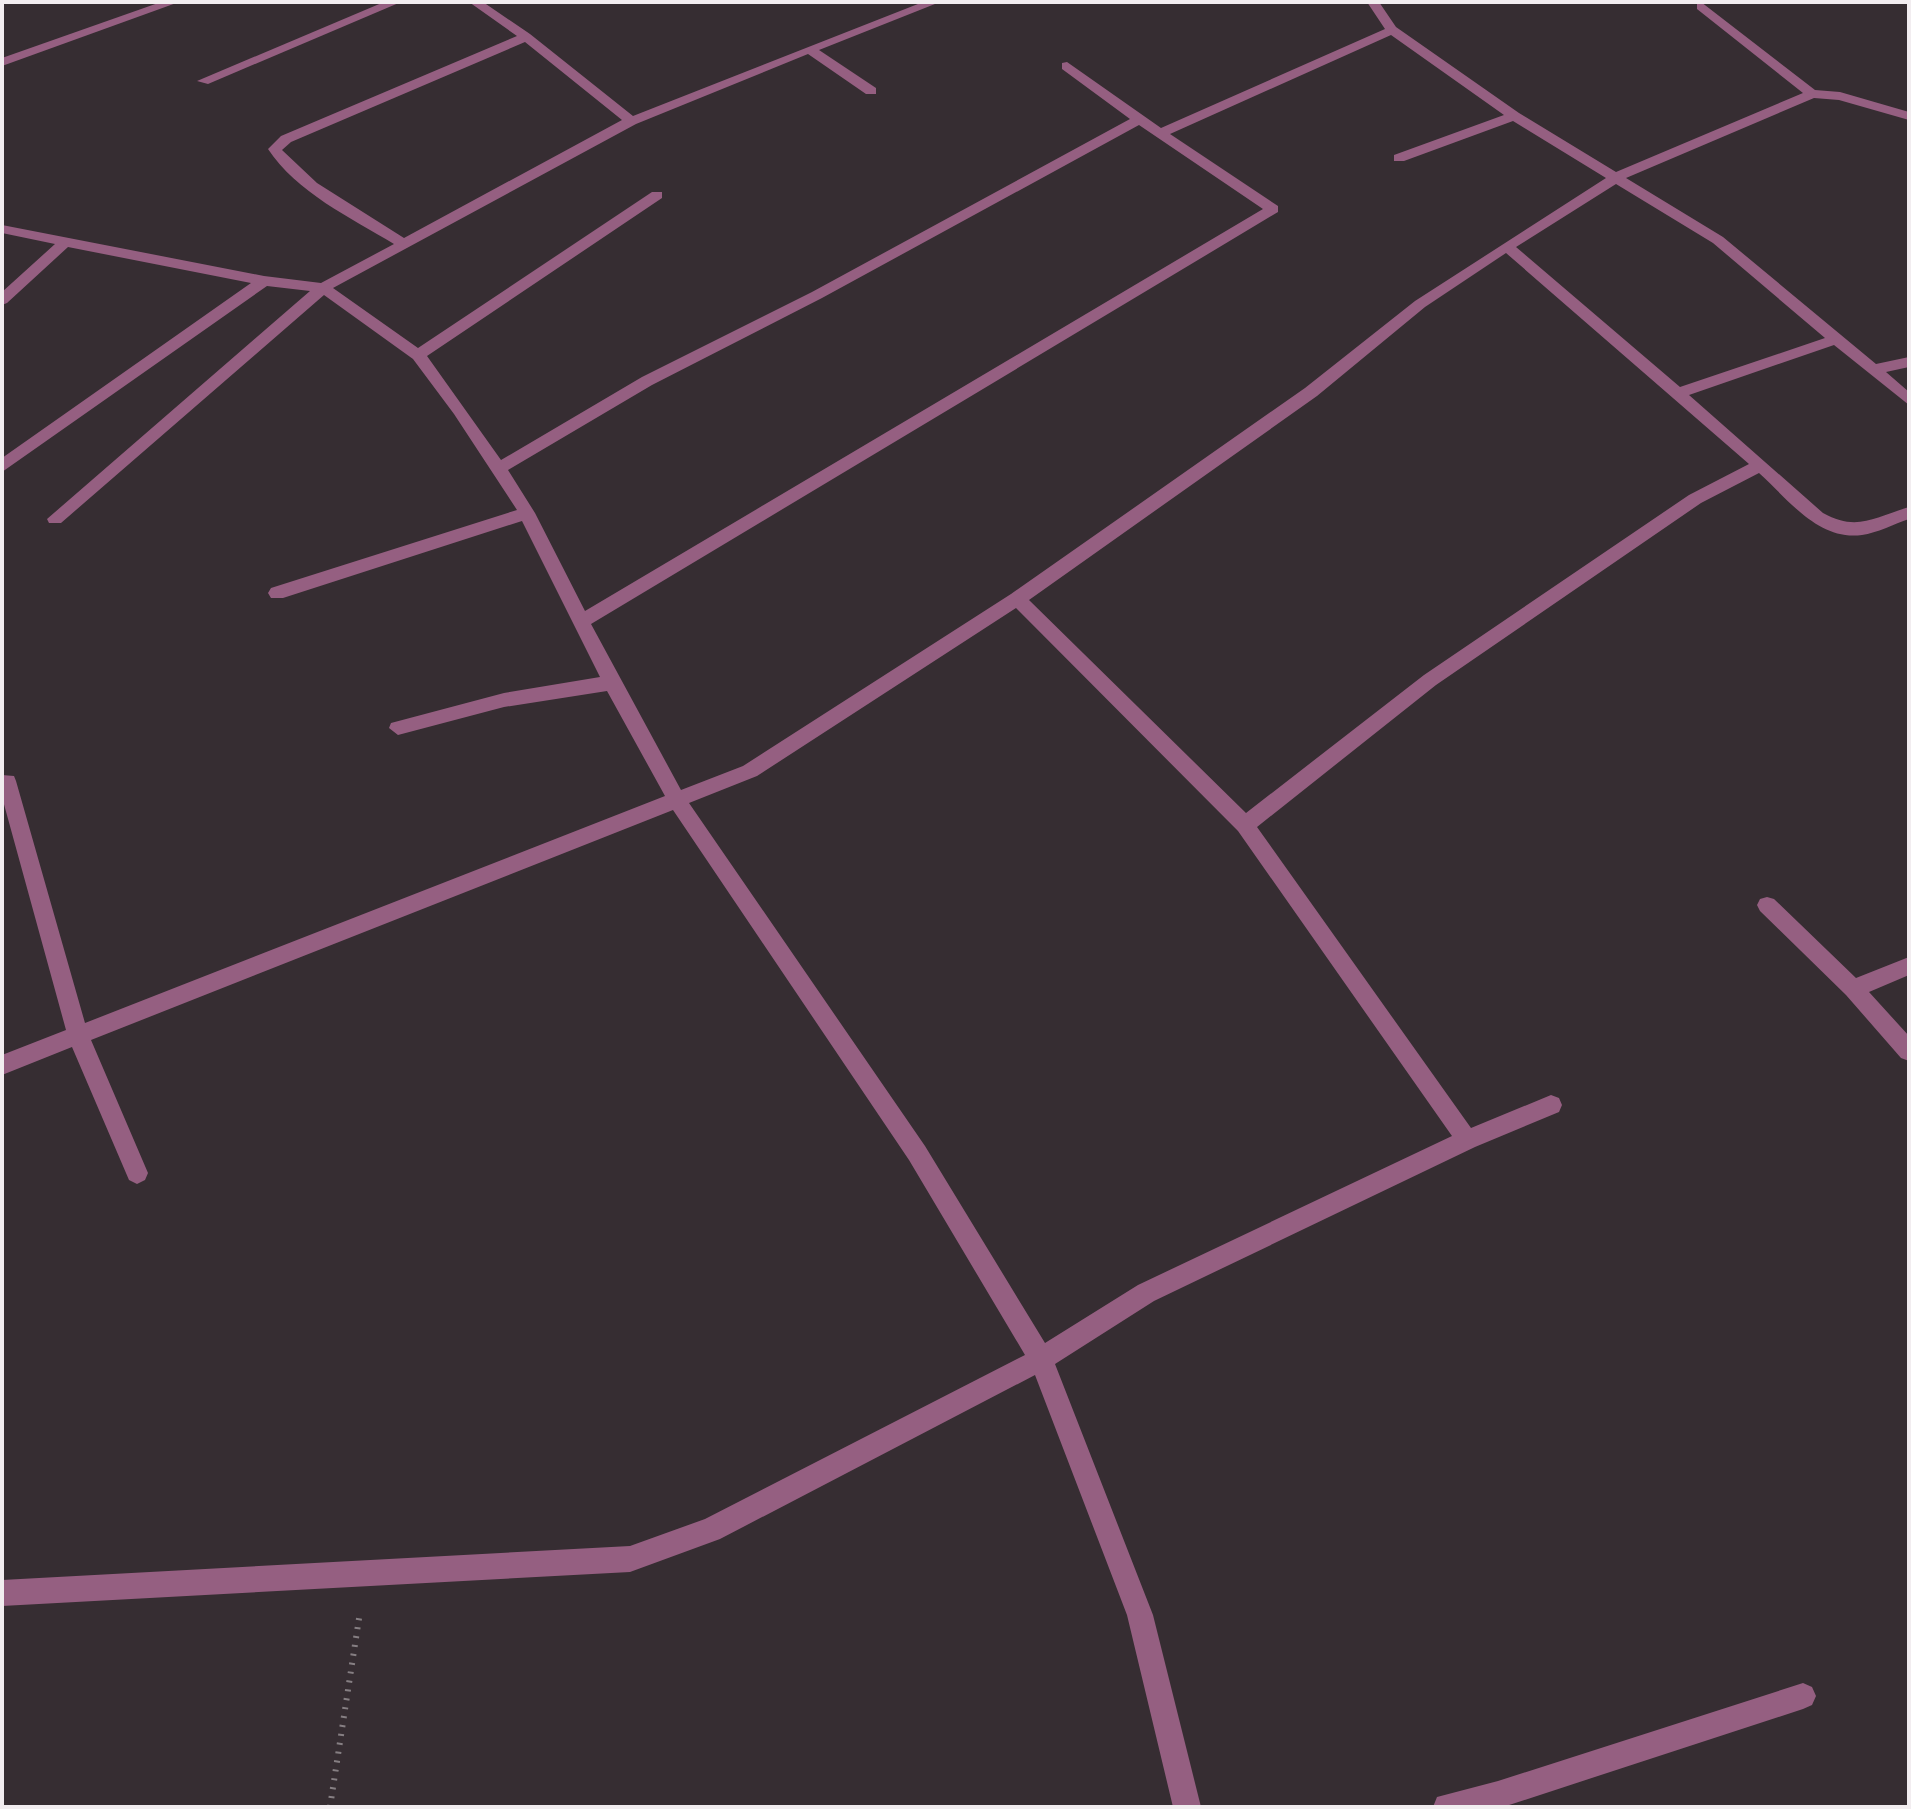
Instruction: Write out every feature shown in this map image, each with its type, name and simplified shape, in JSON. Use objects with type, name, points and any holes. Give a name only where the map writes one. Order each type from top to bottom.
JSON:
[{"type":"street","points":[[2,62],[173,2]]},
{"type":"street","points":[[203,81],[395,2]]},
{"type":"street","points":[[479,5],[505,2]]},
{"type":"street","points":[[55,519],[323,288],[631,121],[934,2]]},
{"type":"street","points":[[1373,2],[1392,30],[1514,116],[1718,240],[1909,400]]},
{"type":"street","points":[[479,5],[526,37],[631,121]]},
{"type":"street","points":[[1701,6],[1812,94]]},
{"type":"street","points":[[1160,133],[1392,30]]},
{"type":"street","points":[[404,244],[295,174],[278,158],[275,149],[286,139],[526,37]]},
{"type":"street","points":[[809,49],[871,91]]},
{"type":"street","points":[[583,621],[1273,209],[1139,119],[1067,66]]},
{"type":"street","points":[[2,1065],[750,771],[1017,599],[1311,392],[1420,304],[1617,177],[1812,94],[1840,96],[1909,116]]},
{"type":"street","points":[[1399,158],[1514,116]]},
{"type":"street","points":[[499,468],[647,381],[817,295],[1139,119]]},
{"type":"street","points":[[418,355],[657,195]]},
{"type":"street","points":[[2,229],[264,281],[323,288],[418,355],[460,410],[527,513],[612,683],[676,799],[917,1153],[1041,1359],[1140,1615],[1187,1807]]},
{"type":"street","points":[[2,300],[66,241]]},
{"type":"street","points":[[1506,246],[1761,465],[1817,517],[1838,529],[1862,529],[1909,513]]},
{"type":"street","points":[[2,466],[264,281]]},
{"type":"street","points":[[1677,393],[1837,339]]},
{"type":"street","points":[[1874,370],[1909,362]]},
{"type":"street","points":[[1245,825],[1430,680],[1695,499],[1761,465]]},
{"type":"street","points":[[277,593],[527,513]]},
{"type":"street","points":[[1017,599],[1245,825],[1467,1140]]},
{"type":"street","points":[[398,728],[463,708],[545,690],[612,683]]},
{"type":"street","points":[[7,781],[77,1033],[137,1173]]},
{"type":"street","points":[[1767,905],[1853,989],[1909,1051]]},
{"type":"street","points":[[1853,989],[1909,966]]},
{"type":"street","points":[[2,1593],[630,1559],[711,1530],[1041,1359],[1146,1293],[1467,1140],[1551,1105]]},
{"type":"street","points":[[1447,1807],[1498,1795],[1803,1696]]},
{"type":"path","points":[[330,1807],[366,1571]]}]
